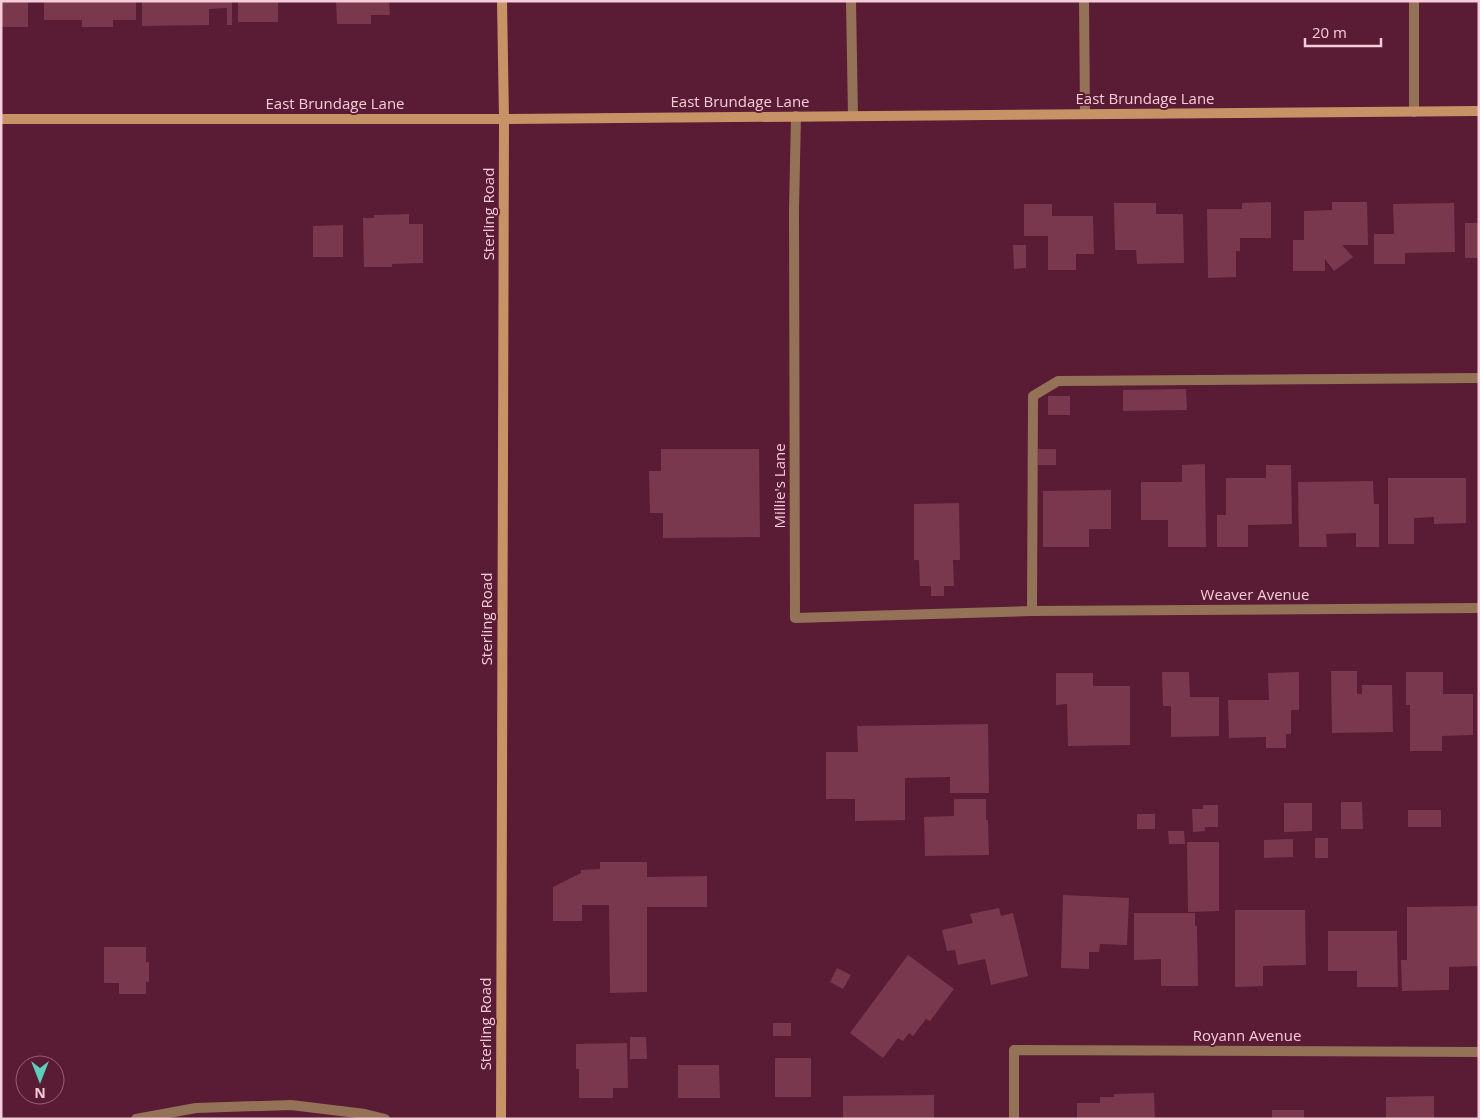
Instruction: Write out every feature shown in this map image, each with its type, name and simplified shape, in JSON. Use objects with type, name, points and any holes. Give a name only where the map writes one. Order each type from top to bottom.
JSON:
[{"type":"main road","name":"Sterling Road","points":[[501,1119],[504,119],[502,1]]},
{"type":"main road","name":"East Brundage Lane","points":[[1,120],[504,119],[1479,111]]},
{"type":"street","points":[[851,1],[853,116]]},
{"type":"street","points":[[1084,1],[1085,114]]},
{"type":"street","points":[[1414,1],[1414,112]]},
{"type":"street","name":"Millie's Lane","points":[[796,116],[794,210],[795,618],[1032,611]]},
{"type":"street","points":[[1032,611],[1034,396],[1058,381],[1479,378]]},
{"type":"street","name":"Weaver Avenue","points":[[1032,611],[1479,608]]},
{"type":"street","name":"Royann Avenue","points":[[1014,1119],[1014,1050],[1479,1052]]},
{"type":"street","points":[[136,1119],[196,1108],[291,1105],[365,1114],[385,1119]]},
{"type":"building","points":[[1,1],[28,1],[28,27],[1,27]]},
{"type":"building","points":[[44,1],[136,1],[136,20],[113,20],[113,27],[82,27],[82,20],[44,20]]},
{"type":"building","points":[[142,1],[232,1],[232,25],[227,25],[227,8],[209,9],[209,25],[142,26]]},
{"type":"building","points":[[238,1],[278,1],[278,22],[238,22]]},
{"type":"building","points":[[336,1],[389,1],[390,15],[371,15],[371,24],[337,24]]},
{"type":"building","points":[[1271,202],[1271,238],[1240,238],[1240,251],[1236,251],[1236,277],[1208,278],[1207,209],[1242,209],[1242,203]]},
{"type":"building","points":[[1332,202],[1367,202],[1368,245],[1342,245],[1353,257],[1334,271],[1325,259],[1325,271],[1293,271],[1293,240],[1304,240],[1304,211],[1332,210]]},
{"type":"building","points":[[1114,203],[1156,203],[1156,214],[1183,214],[1184,263],[1137,264],[1136,250],[1115,250]]},
{"type":"building","points":[[1454,203],[1455,252],[1405,253],[1405,264],[1374,264],[1374,234],[1394,234],[1393,204]]},
{"type":"building","points":[[1024,204],[1052,204],[1052,216],[1093,216],[1094,254],[1076,254],[1076,270],[1048,270],[1048,236],[1024,236]]},
{"type":"building","points":[[409,214],[409,224],[423,224],[423,263],[392,264],[392,267],[364,267],[363,218],[374,218],[374,215]]},
{"type":"building","points":[[1465,223],[1479,223],[1479,258],[1465,258]]},
{"type":"building","points":[[343,225],[343,257],[313,257],[313,226]]},
{"type":"building","points":[[1013,245],[1026,245],[1026,268],[1014,269]]},
{"type":"building","points":[[1186,389],[1187,410],[1123,411],[1123,390]]},
{"type":"building","points":[[1048,396],[1070,396],[1070,415],[1048,415]]},
{"type":"building","points":[[661,449],[759,449],[760,537],[663,538],[663,513],[650,513],[649,471],[661,471]]},
{"type":"building","points":[[1038,449],[1056,449],[1056,465],[1038,465]]},
{"type":"building","points":[[1205,464],[1206,547],[1168,547],[1168,520],[1141,520],[1141,482],[1182,482],[1182,465]]},
{"type":"building","points":[[1266,465],[1291,465],[1292,524],[1248,525],[1248,547],[1217,547],[1217,515],[1226,515],[1226,478],[1266,478]]},
{"type":"building","points":[[1388,478],[1466,478],[1466,523],[1434,524],[1434,517],[1414,518],[1414,544],[1388,544]]},
{"type":"building","points":[[1373,481],[1374,504],[1379,504],[1379,547],[1356,547],[1356,533],[1326,534],[1327,547],[1299,547],[1298,482]]},
{"type":"building","points":[[1111,490],[1111,529],[1089,529],[1089,547],[1043,547],[1043,491]]},
{"type":"building","points":[[959,503],[960,560],[953,560],[954,586],[944,586],[944,596],[931,596],[931,586],[920,586],[919,560],[914,560],[914,504]]},
{"type":"building","points":[[1331,671],[1357,671],[1357,694],[1362,694],[1362,685],[1392,685],[1393,732],[1332,733]]},
{"type":"building","points":[[1162,672],[1189,672],[1190,697],[1219,697],[1219,736],[1171,737],[1171,706],[1163,706]]},
{"type":"building","points":[[1299,672],[1299,710],[1291,710],[1291,734],[1286,734],[1286,748],[1266,748],[1266,737],[1229,738],[1228,700],[1269,700],[1268,673]]},
{"type":"building","points":[[1406,672],[1443,672],[1443,694],[1473,694],[1473,735],[1442,736],[1442,751],[1410,751],[1410,705],[1406,705]]},
{"type":"building","points":[[1056,673],[1093,673],[1093,686],[1130,686],[1130,745],[1068,746],[1067,704],[1056,705]]},
{"type":"building","points":[[988,724],[989,793],[950,793],[950,777],[905,778],[905,820],[855,821],[855,799],[826,799],[826,752],[858,752],[857,726]]},
{"type":"building","points":[[954,799],[986,799],[989,855],[925,856],[924,817],[954,816]]},
{"type":"building","points":[[1341,802],[1362,802],[1363,829],[1341,829]]},
{"type":"building","points":[[1284,803],[1312,803],[1312,831],[1284,832]]},
{"type":"building","points":[[1203,805],[1218,805],[1218,827],[1205,827],[1205,831],[1193,832],[1192,809],[1203,809]]},
{"type":"building","points":[[1408,810],[1441,810],[1441,827],[1408,827]]},
{"type":"building","points":[[1137,814],[1155,814],[1155,829],[1137,829]]},
{"type":"building","points":[[1168,831],[1184,831],[1185,844],[1169,844]]},
{"type":"building","points":[[1315,838],[1328,838],[1328,858],[1315,858]]},
{"type":"building","points":[[1293,839],[1293,857],[1264,858],[1264,840]]},
{"type":"building","points":[[1187,842],[1219,842],[1219,911],[1188,912]]},
{"type":"building","points":[[600,862],[647,862],[647,877],[707,876],[707,907],[647,907],[647,992],[610,993],[609,905],[582,905],[582,921],[553,921],[553,887],[581,873],[581,870],[600,869]]},
{"type":"building","points":[[1063,895],[1129,898],[1127,945],[1100,944],[1099,952],[1089,952],[1089,969],[1061,968]]},
{"type":"building","points":[[1479,906],[1479,966],[1449,967],[1449,990],[1402,991],[1401,960],[1407,960],[1407,907]]},
{"type":"building","points":[[999,908],[1001,916],[1013,913],[1028,976],[991,985],[985,959],[958,965],[955,950],[947,951],[942,930],[973,923],[970,914]]},
{"type":"building","points":[[1235,910],[1305,910],[1306,965],[1263,966],[1263,986],[1235,987]]},
{"type":"building","points":[[1134,913],[1195,913],[1198,986],[1161,986],[1161,959],[1134,960]]},
{"type":"building","points":[[1328,931],[1397,931],[1398,987],[1357,987],[1357,971],[1328,971]]},
{"type":"building","points":[[104,947],[146,947],[146,962],[149,962],[149,982],[146,982],[146,994],[119,994],[119,983],[104,983]]},
{"type":"building","points":[[908,955],[954,989],[930,1021],[926,1019],[913,1036],[909,1033],[903,1041],[898,1038],[883,1058],[850,1033]]},
{"type":"building","points":[[837,968],[851,975],[843,989],[830,982]]},
{"type":"building","points":[[773,1023],[791,1023],[791,1036],[773,1036]]},
{"type":"building","points":[[630,1037],[646,1037],[647,1059],[630,1059]]},
{"type":"building","points":[[627,1043],[628,1088],[613,1088],[613,1098],[579,1098],[579,1069],[576,1069],[576,1044]]},
{"type":"building","points":[[775,1058],[811,1058],[811,1097],[775,1097]]},
{"type":"building","points":[[678,1065],[719,1065],[720,1098],[678,1098]]},
{"type":"building","points":[[1154,1093],[1155,1119],[1077,1119],[1077,1103],[1100,1103],[1100,1097],[1114,1097],[1114,1094]]},
{"type":"building","points":[[934,1095],[934,1119],[843,1119],[843,1096]]},
{"type":"building","points":[[1434,1096],[1434,1119],[1386,1119],[1386,1097]]},
{"type":"building","points":[[1272,1110],[1304,1110],[1304,1119],[1272,1119]]}]
